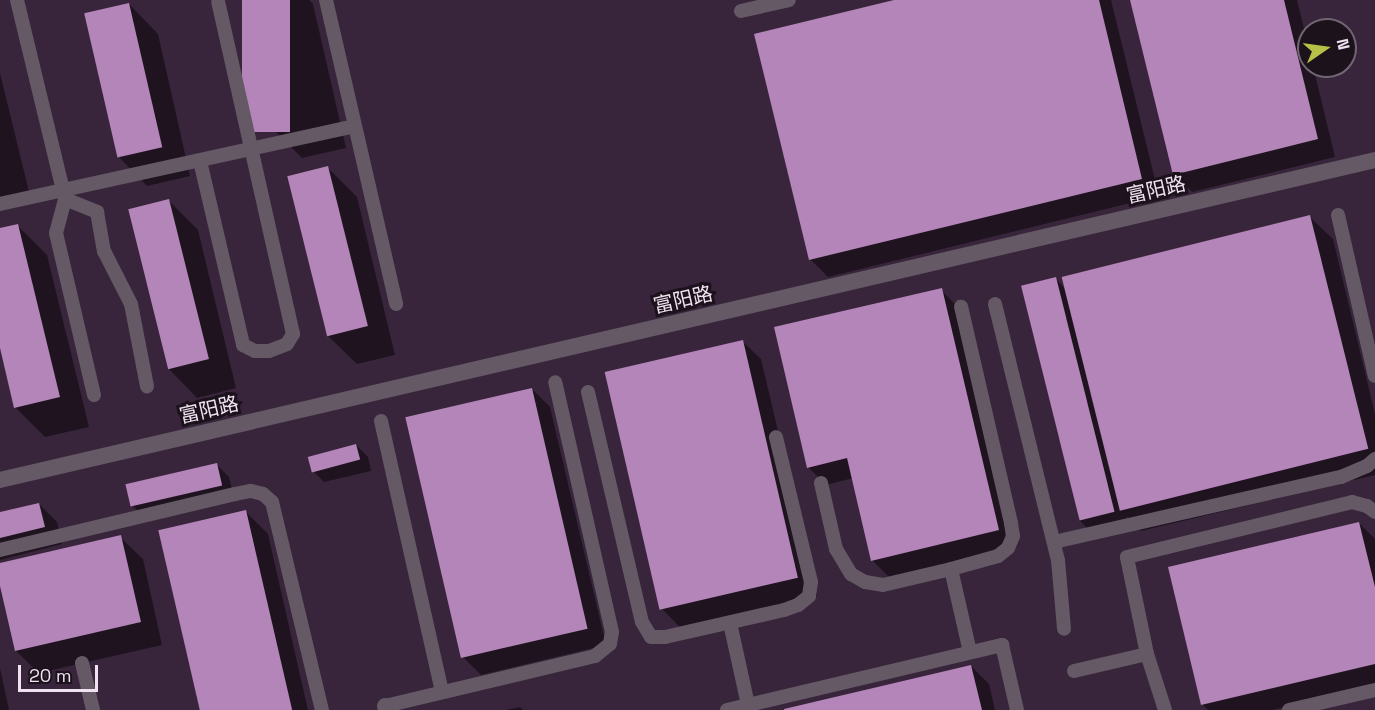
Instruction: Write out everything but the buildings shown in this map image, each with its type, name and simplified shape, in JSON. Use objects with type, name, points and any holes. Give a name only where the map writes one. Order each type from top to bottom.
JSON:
[{"type":"street","name":"富阳路","points":[[0,480],[1375,160]]},
{"type":"lane","points":[[17,0],[64,195],[56,233],[94,395]]},
{"type":"lane","points":[[326,0],[396,304]]},
{"type":"lane","points":[[741,11],[789,0]]},
{"type":"lane","points":[[201,161],[243,345],[255,351],[269,351],[287,344],[293,334],[218,2]]},
{"type":"lane","points":[[0,204],[64,195],[355,126]]},
{"type":"lane","points":[[64,195],[97,212],[104,252],[118,273],[131,304],[147,386]]},
{"type":"lane","points":[[1338,215],[1375,376]]},
{"type":"lane","points":[[995,304],[1058,560],[1064,629]]},
{"type":"lane","points":[[821,483],[836,549],[851,574],[866,582],[883,585],[951,569],[998,556],[1008,548],[1013,536],[961,306]]},
{"type":"lane","points":[[386,708],[442,692],[595,656],[610,644],[612,632],[555,382]]},
{"type":"lane","points":[[588,392],[642,622],[651,637],[665,637],[730,623],[791,607],[809,596],[811,582],[776,437]]},
{"type":"lane","points":[[381,421],[442,692]]},
{"type":"lane","points":[[1054,542],[1341,477],[1367,466],[1375,459]]},
{"type":"lane","points":[[0,550],[235,494],[251,491],[263,494],[272,502],[322,710]]},
{"type":"lane","points":[[1165,710],[1147,654],[1127,557],[1352,502],[1367,506],[1375,512]]},
{"type":"lane","points":[[951,569],[970,652]]},
{"type":"lane","points":[[730,623],[748,705]]},
{"type":"lane","points":[[727,710],[1002,645],[1017,710]]},
{"type":"lane","points":[[1074,671],[1147,654]]},
{"type":"lane","points":[[82,663],[93,710]]},
{"type":"lane","points":[[1289,710],[1375,690]]}]
